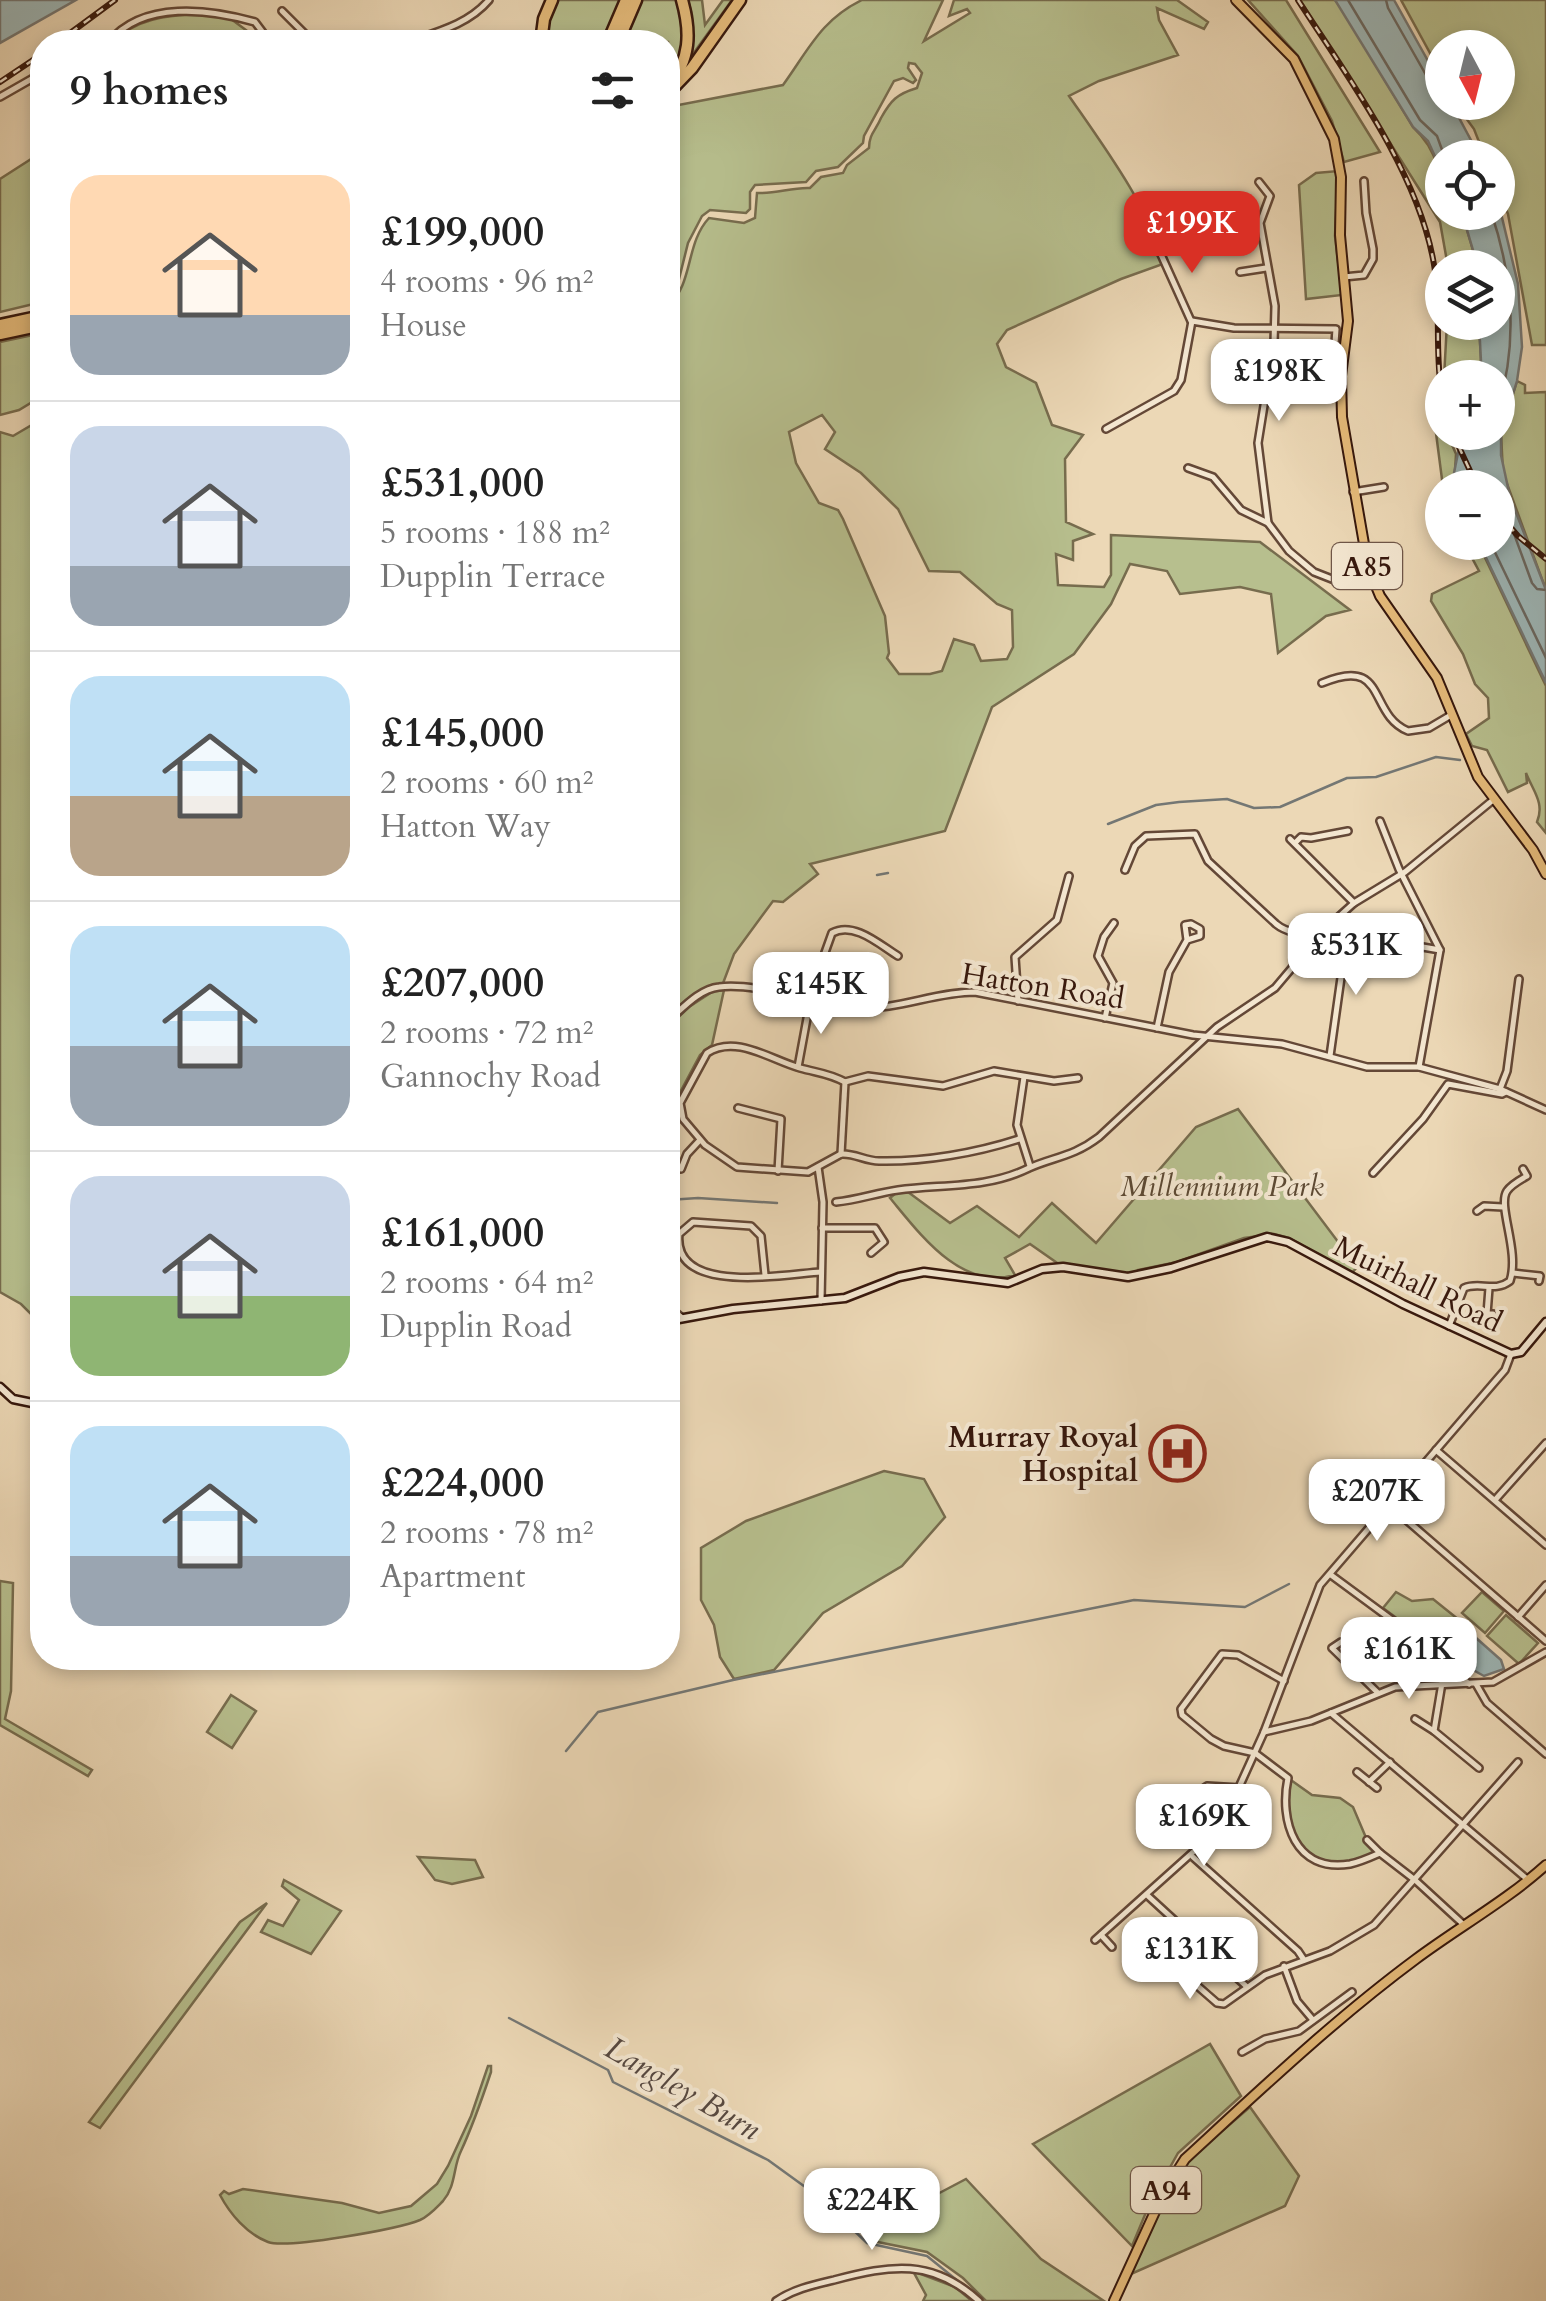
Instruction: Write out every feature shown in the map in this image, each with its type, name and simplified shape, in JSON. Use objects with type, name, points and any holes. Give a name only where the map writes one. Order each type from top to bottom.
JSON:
[{"type":"highway","points":[[545,30],[553,0]]},
{"type":"highway","points":[[613,30],[626,0]]},
{"type":"highway","points":[[623,30],[636,0]]},
{"type":"highway","points":[[680,66],[689,38],[682,0]]},
{"type":"highway","points":[[680,77],[707,48],[740,0]]},
{"type":"highway","points":[[680,70],[707,48]]},
{"type":"highway","points":[[0,324],[30,318]]},
{"type":"highway","points":[[0,334],[30,328]]},
{"type":"main road","name":"A85","points":[[1236,0],[1294,59],[1334,139],[1342,177],[1340,235],[1348,321],[1342,365],[1342,417],[1363,550],[1372,580],[1438,678],[1468,758],[1493,800],[1541,854],[1545,871]]},
{"type":"main road","name":"A94","points":[[1114,2301],[1174,2175],[1186,2159],[1374,1992],[1546,1865]]},
{"type":"street","points":[[441,30],[463,22],[489,0]]},
{"type":"street","points":[[124,30],[158,14],[196,10],[255,22],[261,30]]},
{"type":"street","points":[[282,11],[302,30]]},
{"type":"street","points":[[0,97],[30,80]]},
{"type":"street","points":[[1344,277],[1364,275],[1373,259],[1364,181]]},
{"type":"street","points":[[1259,182],[1270,196],[1260,223],[1274,306],[1272,365],[1258,443],[1268,523]]},
{"type":"street","points":[[1106,429],[1174,391],[1180,380],[1191,321],[1159,250]]},
{"type":"street","points":[[1240,272],[1266,268]]},
{"type":"street","points":[[1191,321],[1234,328],[1336,329],[1334,357],[1342,365]]},
{"type":"street","points":[[1188,468],[1213,476],[1241,510],[1268,523],[1290,551],[1320,575],[1345,582],[1372,580]]},
{"type":"street","points":[[1353,492],[1384,487]]},
{"type":"street","points":[[1322,683],[1349,676],[1368,681],[1390,718],[1408,731],[1422,730],[1453,715]]},
{"type":"street","points":[[836,1202],[864,1200],[901,1190],[988,1183],[1017,1176],[1030,1166],[1061,1159],[1088,1145],[1217,1026],[1275,988],[1324,930],[1354,903],[1402,874],[1493,800]]},
{"type":"street","points":[[1380,821],[1440,950],[1419,1068]]},
{"type":"street","points":[[1296,846],[1301,837],[1348,831]]},
{"type":"street","points":[[1125,870],[1135,846],[1146,836],[1195,834],[1208,861],[1276,924],[1286,932],[1306,934],[1314,941]]},
{"type":"street","points":[[1290,839],[1354,903]]},
{"type":"street","points":[[1018,1001],[1016,957],[1055,922],[1060,913],[1061,887],[1069,876]]},
{"type":"street","points":[[1105,1018],[1113,983],[1099,952],[1114,923]]},
{"type":"street","points":[[798,1067],[810,1000],[828,940],[840,929],[860,933],[898,956]]},
{"type":"street","points":[[1324,930],[1440,950]]},
{"type":"street","points":[[1330,1056],[1347,935]]},
{"type":"street","points":[[1157,1028],[1170,971],[1187,940]]},
{"type":"street","points":[[1503,1091],[1519,979]]},
{"type":"street","name":"Hatton Road","points":[[680,1011],[699,994],[716,987],[876,1007],[958,992],[1157,1028],[1282,1044],[1366,1067],[1419,1068],[1503,1091]]},
{"type":"street","points":[[680,1104],[707,1052],[728,1046],[832,1074],[846,1082],[868,1076],[943,1086],[990,1072],[1054,1080],[1078,1078]]},
{"type":"street","points":[[1024,1077],[1017,1118],[1019,1139],[1030,1166]]},
{"type":"street","points":[[841,1154],[846,1082]]},
{"type":"street","points":[[1373,1173],[1423,1119],[1448,1084],[1503,1091],[1546,1110]]},
{"type":"street","points":[[738,1108],[780,1119],[778,1170]]},
{"type":"street","points":[[680,1109],[700,1140],[734,1166],[778,1170],[805,1172],[841,1154],[853,1153],[876,1162],[969,1151],[1019,1139]]},
{"type":"street","points":[[681,1168],[686,1154],[700,1140]]},
{"type":"street","points":[[818,1168],[822,1187],[820,1301]]},
{"type":"street","points":[[1449,1326],[1464,1288],[1503,1286],[1510,1281],[1511,1233],[1503,1207],[1508,1188],[1526,1176],[1523,1169]]},
{"type":"street","points":[[1478,1211],[1484,1206],[1503,1207]]},
{"type":"street","points":[[680,1233],[693,1222],[751,1226],[761,1236],[765,1275]]},
{"type":"street","points":[[822,1228],[875,1228],[884,1242],[871,1253]]},
{"type":"street","name":"Muirhall Road","points":[[682,1318],[845,1298],[899,1276],[924,1272],[1008,1283],[1042,1269],[1063,1267],[1128,1277],[1191,1262],[1267,1237],[1288,1242],[1511,1354]]},
{"type":"street","points":[[680,1244],[681,1254],[700,1272],[720,1277],[821,1272]]},
{"type":"street","points":[[1512,1273],[1540,1276],[1539,1281]]},
{"type":"street","points":[[1489,1288],[1487,1314],[1493,1314]]},
{"type":"street","points":[[1112,1948],[1098,1937],[1148,1896],[1221,1826],[1264,1732],[1314,1598],[1330,1574],[1505,1370],[1511,1354],[1520,1352],[1546,1322]]},
{"type":"street","points":[[0,1387],[13,1399],[30,1403]]},
{"type":"street","points":[[1495,1500],[1546,1444]]},
{"type":"street","points":[[1436,1450],[1546,1545]]},
{"type":"street","points":[[1388,1504],[1546,1641]]},
{"type":"street","points":[[1330,1574],[1473,1684],[1486,1703],[1546,1754]]},
{"type":"street","points":[[1518,1616],[1546,1586]]},
{"type":"street","points":[[1341,1642],[1332,1648],[1378,1692]]},
{"type":"street","points":[[1264,1732],[1292,1728],[1378,1692],[1416,1684],[1492,1682],[1546,1652]]},
{"type":"street","points":[[1284,1681],[1238,1655],[1222,1654],[1181,1709],[1182,1715],[1211,1739],[1255,1753],[1288,1778],[1284,1809],[1288,1833],[1315,1859],[1348,1864],[1380,1854]]},
{"type":"street","points":[[1434,1731],[1442,1684]]},
{"type":"street","points":[[1331,1713],[1528,1880]]},
{"type":"street","points":[[1415,1720],[1479,1768]]},
{"type":"street","points":[[1369,1782],[1390,1762]]},
{"type":"street","points":[[1177,1984],[1181,1971],[1220,2004],[1284,1966],[1330,1951],[1374,1926],[1518,1762]]},
{"type":"street","points":[[1357,1772],[1376,1788]]},
{"type":"street","points":[[1192,1797],[1207,1786],[1240,1788]]},
{"type":"street","points":[[1367,1840],[1464,1926]]},
{"type":"street","points":[[1192,1856],[1304,1960]]},
{"type":"street","points":[[1148,1896],[1246,1986]]},
{"type":"street","points":[[1284,1966],[1297,2002],[1313,2020]]},
{"type":"street","points":[[1242,2052],[1265,2039],[1292,2035],[1352,1992]]},
{"type":"street","points":[[776,2301],[805,2287],[900,2267],[934,2273],[978,2300]]},
{"type":"green space","points":[[556,0],[621,0],[608,30],[547,30]]},
{"type":"green space","points":[[639,0],[678,0],[683,21],[680,54],[680,30],[627,30]]},
{"type":"green space","points":[[688,0],[702,0],[705,25],[723,0],[732,0],[690,58],[692,15]]},
{"type":"green space","points":[[862,0],[943,0],[924,41],[970,13],[967,9],[949,16],[954,0],[1177,0],[1208,22],[1204,29],[1157,8],[1159,20],[1178,55],[1099,81],[1069,96],[1137,200],[1163,264],[1007,330],[997,344],[1006,367],[1036,383],[1052,425],[1083,435],[1065,459],[1066,522],[1093,534],[1073,541],[1073,560],[1056,554],[1058,585],[1104,587],[1111,575],[1111,535],[1260,542],[1350,610],[1326,616],[1278,653],[1271,594],[1240,587],[1180,594],[1167,571],[1130,564],[1111,604],[1074,654],[992,707],[945,831],[810,864],[818,874],[783,902],[773,901],[734,954],[722,986],[680,1005],[680,290],[696,239],[709,218],[744,223],[755,218],[757,193],[810,188],[821,177],[843,173],[869,148],[871,136],[888,107],[899,95],[917,88],[922,73],[909,63],[916,80],[894,81],[863,143],[838,167],[816,171],[806,182],[755,185],[746,213],[710,210],[702,216],[688,243],[680,275],[680,105],[783,85],[817,36]],"holes":[[[822,415],[835,432],[825,449],[861,473],[898,509],[929,571],[960,572],[997,604],[1012,610],[1013,647],[1007,659],[981,661],[974,645],[954,639],[942,671],[899,674],[887,658],[885,616],[843,519],[838,510],[819,503],[796,463],[789,432]]]},
{"type":"green space","points":[[1248,0],[1286,0],[1380,152],[1344,162],[1332,121],[1298,56]]},
{"type":"green space","points":[[1300,0],[1335,0],[1341,7],[1413,127],[1425,140],[1425,198]]},
{"type":"green space","points":[[1401,0],[1546,0],[1546,345],[1532,345],[1511,230],[1515,230],[1515,140],[1478,140],[1467,120],[1515,120],[1515,30],[1425,30],[1425,44]]},
{"type":"green space","points":[[198,14],[231,19],[246,30],[128,30],[164,17]]},
{"type":"green space","points":[[30,160],[30,305],[0,312],[0,179]]},
{"type":"green space","points":[[1338,171],[1335,236],[1342,295],[1306,299],[1299,185],[1316,173]]},
{"type":"green space","points":[[1441,230],[1467,230],[1473,250],[1445,250]]},
{"type":"green space","points":[[30,336],[30,403],[0,415],[0,342]]},
{"type":"green space","points":[[1446,340],[1480,340],[1481,360],[1445,360]]},
{"type":"green space","points":[[1517,381],[1525,385],[1525,393],[1546,392],[1546,590],[1515,506],[1515,470],[1503,470],[1502,450],[1515,450]]},
{"type":"green space","points":[[30,426],[30,1313],[0,1292],[0,432],[13,436]]},
{"type":"green space","points":[[1438,450],[1454,450],[1455,470],[1441,470]]},
{"type":"green space","points":[[1473,560],[1486,560],[1546,686],[1546,833],[1537,822],[1539,803],[1526,773],[1527,783],[1508,792],[1487,750],[1472,746],[1466,734],[1489,718],[1488,698],[1475,684],[1463,654],[1431,601],[1432,594],[1479,571]]},
{"type":"green space","points":[[715,990],[724,990],[712,1045],[700,1055],[680,1092],[680,1016]]},
{"type":"green space","name":"Millennium Park","points":[[1238,1109],[1357,1267],[1352,1273],[1289,1238],[1274,1234],[1244,1238],[1177,1262],[1138,1270],[1138,1274],[1128,1277],[1063,1267],[1030,1244],[1005,1258],[1015,1275],[995,1278],[977,1275],[944,1256],[890,1198],[908,1192],[950,1223],[977,1206],[1019,1237],[1052,1203],[1096,1243],[1196,1127]]},
{"type":"green space","points":[[884,1471],[924,1479],[945,1517],[902,1566],[823,1613],[774,1670],[734,1679],[720,1657],[714,1625],[701,1600],[701,1548],[746,1521]]},
{"type":"green space","points":[[0,1581],[13,1583],[11,1691],[5,1719],[92,1770],[88,1776],[0,1725]]},
{"type":"green space","points":[[1396,1592],[1412,1601],[1433,1599],[1464,1624],[1441,1651],[1383,1608]]},
{"type":"green space","points":[[1482,1592],[1504,1611],[1485,1633],[1462,1613]]},
{"type":"green space","points":[[1506,1615],[1538,1643],[1519,1664],[1487,1636]]},
{"type":"green space","points":[[231,1695],[256,1711],[232,1748],[207,1732]]},
{"type":"green space","points":[[1288,1778],[1312,1795],[1340,1798],[1353,1807],[1367,1840],[1380,1853],[1341,1864],[1315,1857],[1300,1847],[1285,1820]]},
{"type":"green space","points":[[418,1857],[475,1860],[483,1877],[452,1884],[435,1880]]},
{"type":"green space","points":[[284,1880],[341,1911],[311,1954],[261,1932],[268,1920],[283,1926],[299,1900],[282,1886]]},
{"type":"green space","points":[[267,1903],[100,2128],[89,2122],[240,1922]]},
{"type":"green space","points":[[1210,2044],[1241,2096],[1178,2153],[1132,2246],[1033,2144]]},
{"type":"green space","points":[[488,2066],[491,2072],[458,2157],[450,2189],[443,2201],[420,2220],[343,2237],[268,2242],[246,2229],[220,2195],[243,2189],[342,2203],[379,2213],[411,2206],[437,2184],[448,2166]]},
{"type":"green space","points":[[1250,2107],[1299,2176],[1285,2206],[1131,2274],[1177,2174]]},
{"type":"green space","points":[[966,2179],[1041,2259],[1104,2301],[986,2301],[927,2252],[868,2240],[911,2208]]},
{"type":"green space","points":[[913,2271],[955,2287],[972,2301],[923,2301],[926,2295]]},
{"type":"water","points":[[0,0],[76,0],[0,43]]},
{"type":"water","points":[[1335,0],[1394,0],[1425,56],[1425,120],[1460,120],[1471,140],[1427,140],[1413,127]]},
{"type":"water","points":[[1467,230],[1505,230],[1510,250],[1473,250]]},
{"type":"water","points":[[1515,272],[1522,347],[1515,387],[1515,360],[1481,360],[1480,340],[1515,340]]},
{"type":"water","points":[[1459,450],[1501,450],[1504,470],[1455,470]]},
{"type":"water","points":[[1515,510],[1546,590],[1546,683],[1487,560],[1515,560]]},
{"type":"water","points":[[1475,1637],[1501,1660],[1504,1669],[1484,1676],[1455,1660],[1457,1646]]},
{"type":"waterway","points":[[1108,824],[1156,805],[1179,802],[1227,799],[1254,808],[1280,807],[1347,778],[1376,777],[1436,757],[1460,760]]},
{"type":"waterway","points":[[877,875],[888,873]]},
{"type":"waterway","points":[[680,1199],[777,1203]]},
{"type":"waterway","points":[[566,1751],[598,1712],[733,1680],[1134,1600],[1245,1607],[1289,1584]]},
{"type":"waterway","name":"Langley Burn","points":[[509,2018],[608,2070],[613,2082],[768,2160],[819,2197],[867,2243],[927,2256],[969,2290]]},
{"type":"railway","points":[[74,30],[115,0]]},
{"type":"railway","points":[[1298,0],[1378,124],[1412,191],[1436,276],[1438,360]]},
{"type":"railway","points":[[0,82],[30,62]]},
{"type":"railway","points":[[1460,450],[1470,470]]},
{"type":"railway","points":[[1515,533],[1546,559]]},
{"type":"place","name":"Murray Royal Hospital","points":[[1177,1454]]}]
